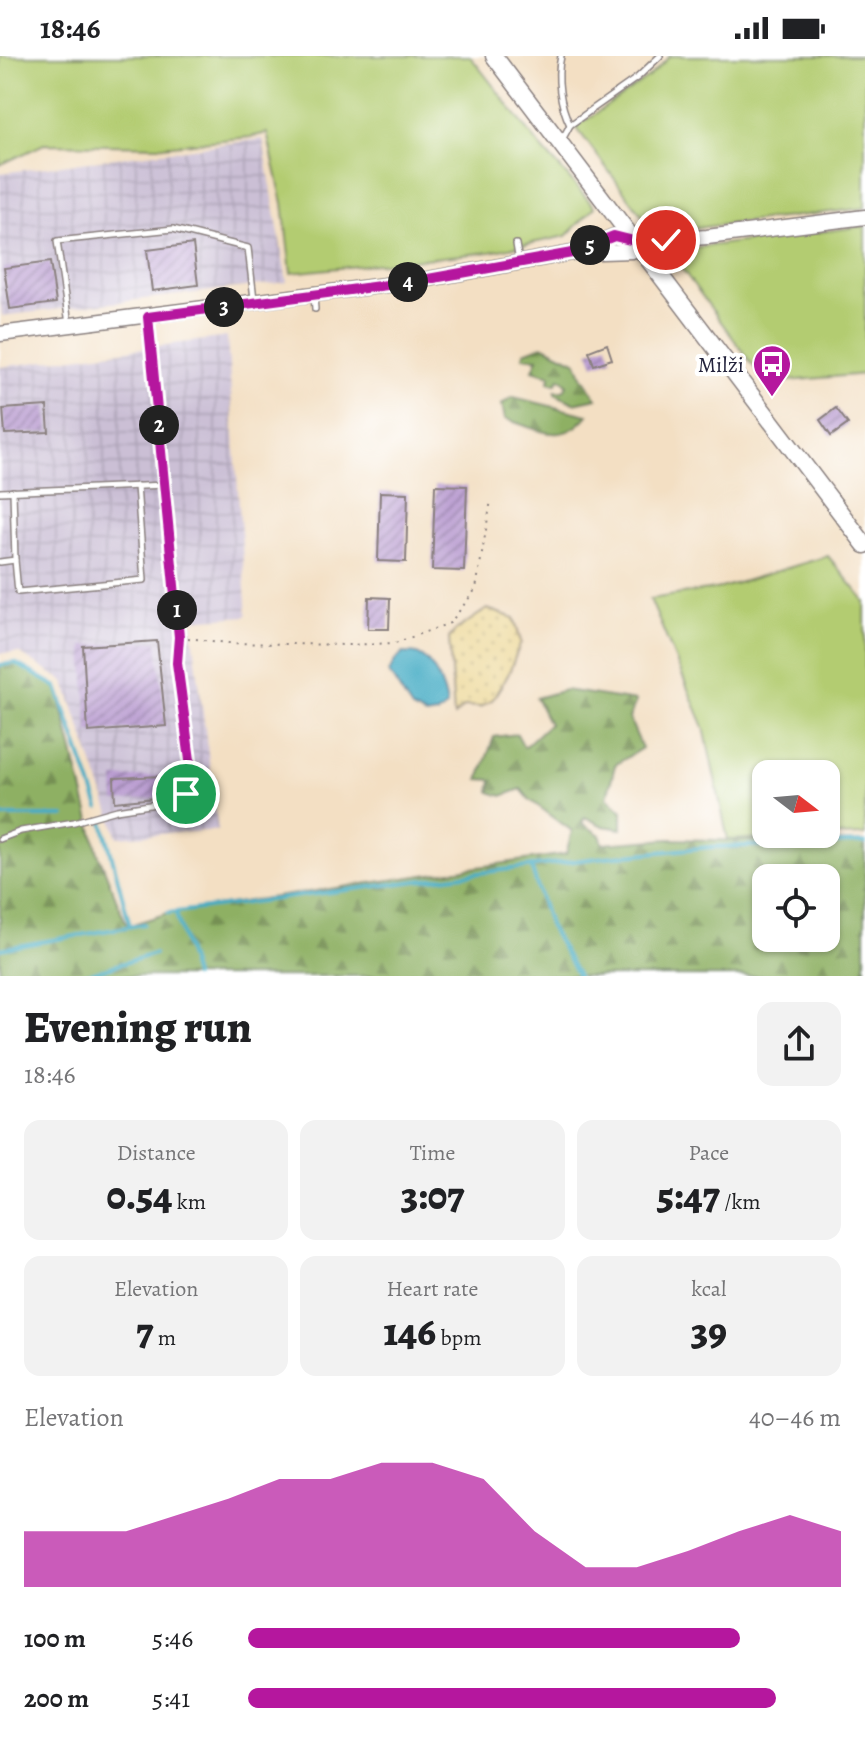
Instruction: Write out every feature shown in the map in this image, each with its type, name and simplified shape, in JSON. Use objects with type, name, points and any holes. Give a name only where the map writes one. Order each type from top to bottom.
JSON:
[{"type":"main road","points":[[494,56],[865,545]]},
{"type":"street","points":[[0,334],[255,303],[314,302],[572,253],[632,251],[638,242],[707,237],[865,217]]},
{"type":"lane","points":[[561,56],[558,66],[561,102],[570,125]]},
{"type":"lane","points":[[560,142],[570,125],[638,77],[660,56]]},
{"type":"lane","points":[[70,325],[57,241],[173,229],[248,248],[255,303]]},
{"type":"lane","points":[[516,244],[519,262]]},
{"type":"lane","points":[[0,839],[21,831],[169,802],[186,794],[192,775],[177,663],[179,637],[148,317]]},
{"type":"lane","points":[[0,492],[166,485]]},
{"type":"lane","points":[[13,491],[18,592],[144,580],[137,486]]},
{"type":"lane","points":[[0,562],[15,560]]},
{"type":"path","points":[[179,637],[228,643],[395,643],[450,623],[476,589],[491,500]]},
{"type":"shaded area","points":[[263,139],[287,282],[2,316],[0,173]]},
{"type":"shaded area","points":[[227,337],[247,616],[191,620],[218,830],[118,837],[65,682],[19,653],[0,653],[0,367]]},
{"type":"green space","points":[[0,56],[470,56],[541,147],[595,207],[566,236],[490,252],[291,273],[283,203],[267,133],[162,146],[44,144],[0,165]]},
{"type":"green space","points":[[670,56],[865,56],[865,208],[696,228],[652,229],[576,127],[650,76]]},
{"type":"green space","points":[[865,226],[865,374],[766,383],[669,251]]},
{"type":"green space","points":[[542,345],[577,362],[582,376],[597,398],[574,403],[555,394],[567,385],[563,380],[559,379],[556,384],[549,382],[550,375],[533,370],[538,358],[523,357],[524,352]]},
{"type":"green space","points":[[513,397],[588,415],[569,431],[549,433],[505,419],[502,404]]},
{"type":"green space","points":[[828,556],[865,601],[865,835],[840,836],[840,760],[752,760],[752,839],[728,840],[704,727],[650,599],[721,588]]},
{"type":"green space","points":[[15,663],[57,687],[98,853],[127,926],[168,913],[566,854],[572,831],[530,800],[521,789],[502,796],[490,792],[492,780],[479,779],[494,737],[517,734],[524,747],[549,724],[536,698],[565,690],[636,701],[629,718],[642,748],[615,765],[607,797],[622,811],[622,829],[603,826],[585,817],[582,823],[600,835],[603,844],[669,839],[752,841],[752,848],[840,848],[840,842],[865,843],[865,976],[0,976],[0,665]]},
{"type":"sand","points":[[487,609],[514,618],[521,642],[508,675],[492,700],[480,707],[465,706],[454,716],[449,638]]},
{"type":"water","points":[[403,653],[423,657],[438,676],[447,706],[437,714],[425,716],[412,709],[389,673]]},
{"type":"building","points":[[193,244],[198,285],[152,291],[147,250]]},
{"type":"building","points":[[50,262],[56,303],[10,309],[4,268]]},
{"type":"building","points":[[607,344],[612,359],[594,365],[589,351]]},
{"type":"building","points":[[47,406],[49,432],[5,434],[3,409]]},
{"type":"building","points":[[836,408],[848,424],[831,436],[820,420]]},
{"type":"building","points":[[435,485],[467,486],[464,571],[432,570]]},
{"type":"building","points":[[380,492],[408,493],[406,562],[378,561]]},
{"type":"building","points":[[369,597],[390,598],[389,629],[368,629]]},
{"type":"building","points":[[157,641],[166,726],[88,732],[83,646]]},
{"type":"building","points":[[164,776],[165,797],[115,802],[114,778]]},
{"type":"waterway","points":[[0,665],[15,663],[57,687],[99,808]]},
{"type":"waterway","points":[[0,816],[64,816]]},
{"type":"waterway","points":[[103,822],[130,926]]},
{"type":"waterway","points":[[168,913],[605,857],[711,847],[865,843]]},
{"type":"waterway","points":[[531,866],[549,925],[578,976]]},
{"type":"waterway","points":[[176,913],[194,976]]},
{"type":"waterway","points":[[0,949],[144,924]]},
{"type":"waterway","points":[[80,976],[154,954]]},
{"type":"place","name":"Milži","points":[[772,398]]},
{"type":"route","points":[[186,794],[192,775],[177,663],[179,637],[148,317],[417,281],[572,253],[614,236],[638,242],[666,240]]}]
